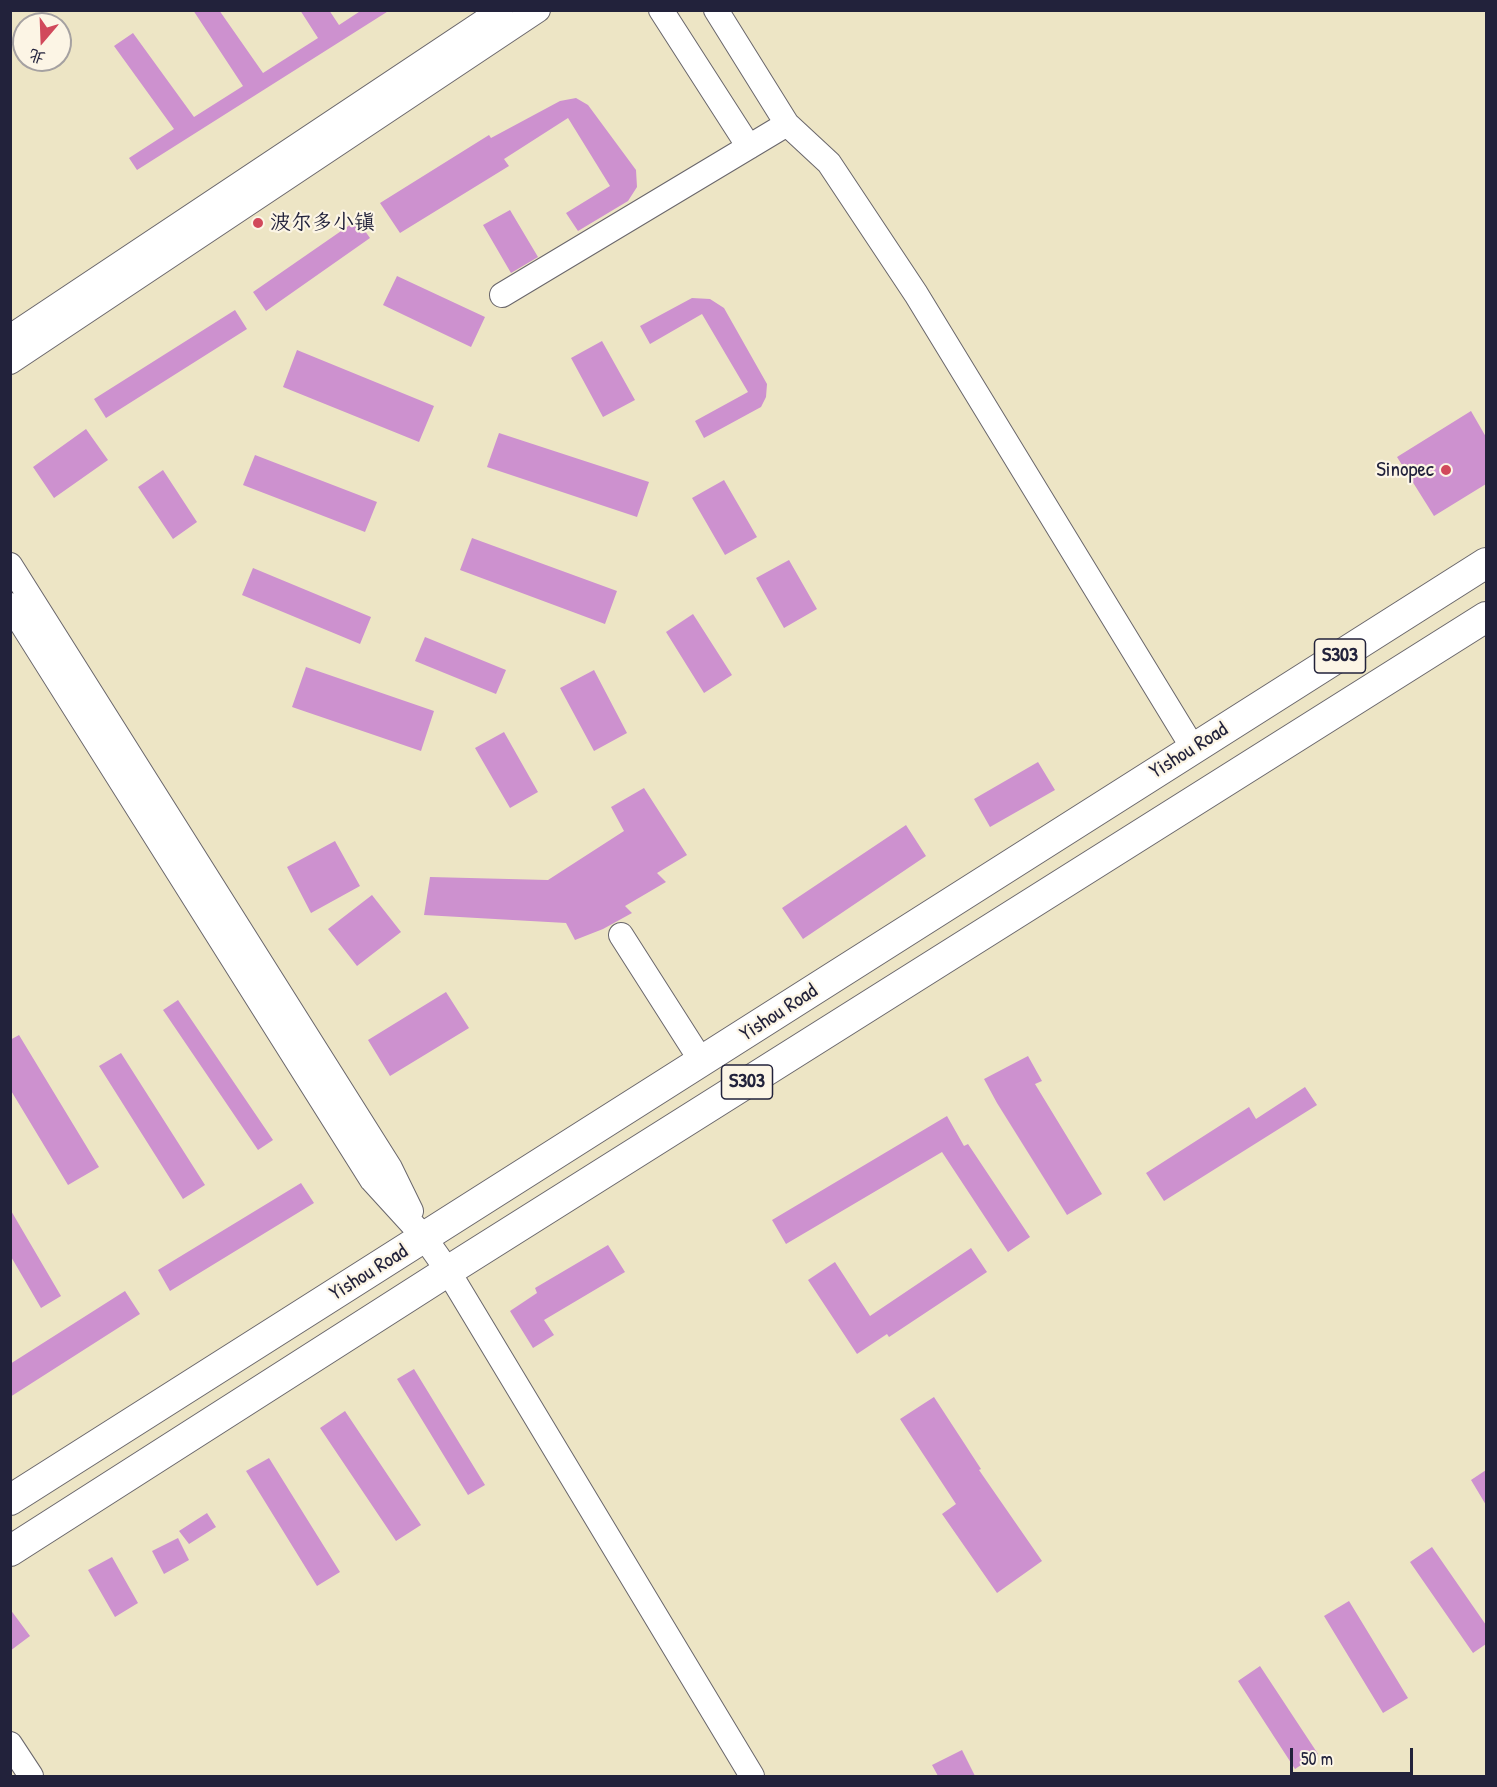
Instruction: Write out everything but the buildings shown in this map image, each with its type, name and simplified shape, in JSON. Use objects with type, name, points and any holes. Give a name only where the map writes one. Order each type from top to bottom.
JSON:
[{"type":"main road","name":"Yishou Road","points":[[10,1500],[1486,563]]},
{"type":"main road","points":[[1404,615],[1429,654]]},
{"type":"main road","name":"Yishou Road","points":[[10,1551],[448,1271],[1486,617]]},
{"type":"street","points":[[10,337],[501,10]]},
{"type":"street","points":[[10,362],[538,10]]},
{"type":"street","points":[[662,10],[749,147]]},
{"type":"street","points":[[716,10],[787,124],[829,163],[916,294],[1193,748]]},
{"type":"street","points":[[502,295],[787,124]]},
{"type":"street","points":[[10,565],[390,1168],[424,1237]]},
{"type":"street","points":[[10,605],[372,1180],[424,1237],[448,1271],[752,1776]]},
{"type":"street","points":[[621,935],[702,1062]]},
{"type":"street","points":[[10,1744],[31,1776]]},
{"type":"place","name":"波尔多小镇","points":[[258,223]]},
{"type":"place","name":"Sinopec","points":[[1446,470]]}]
